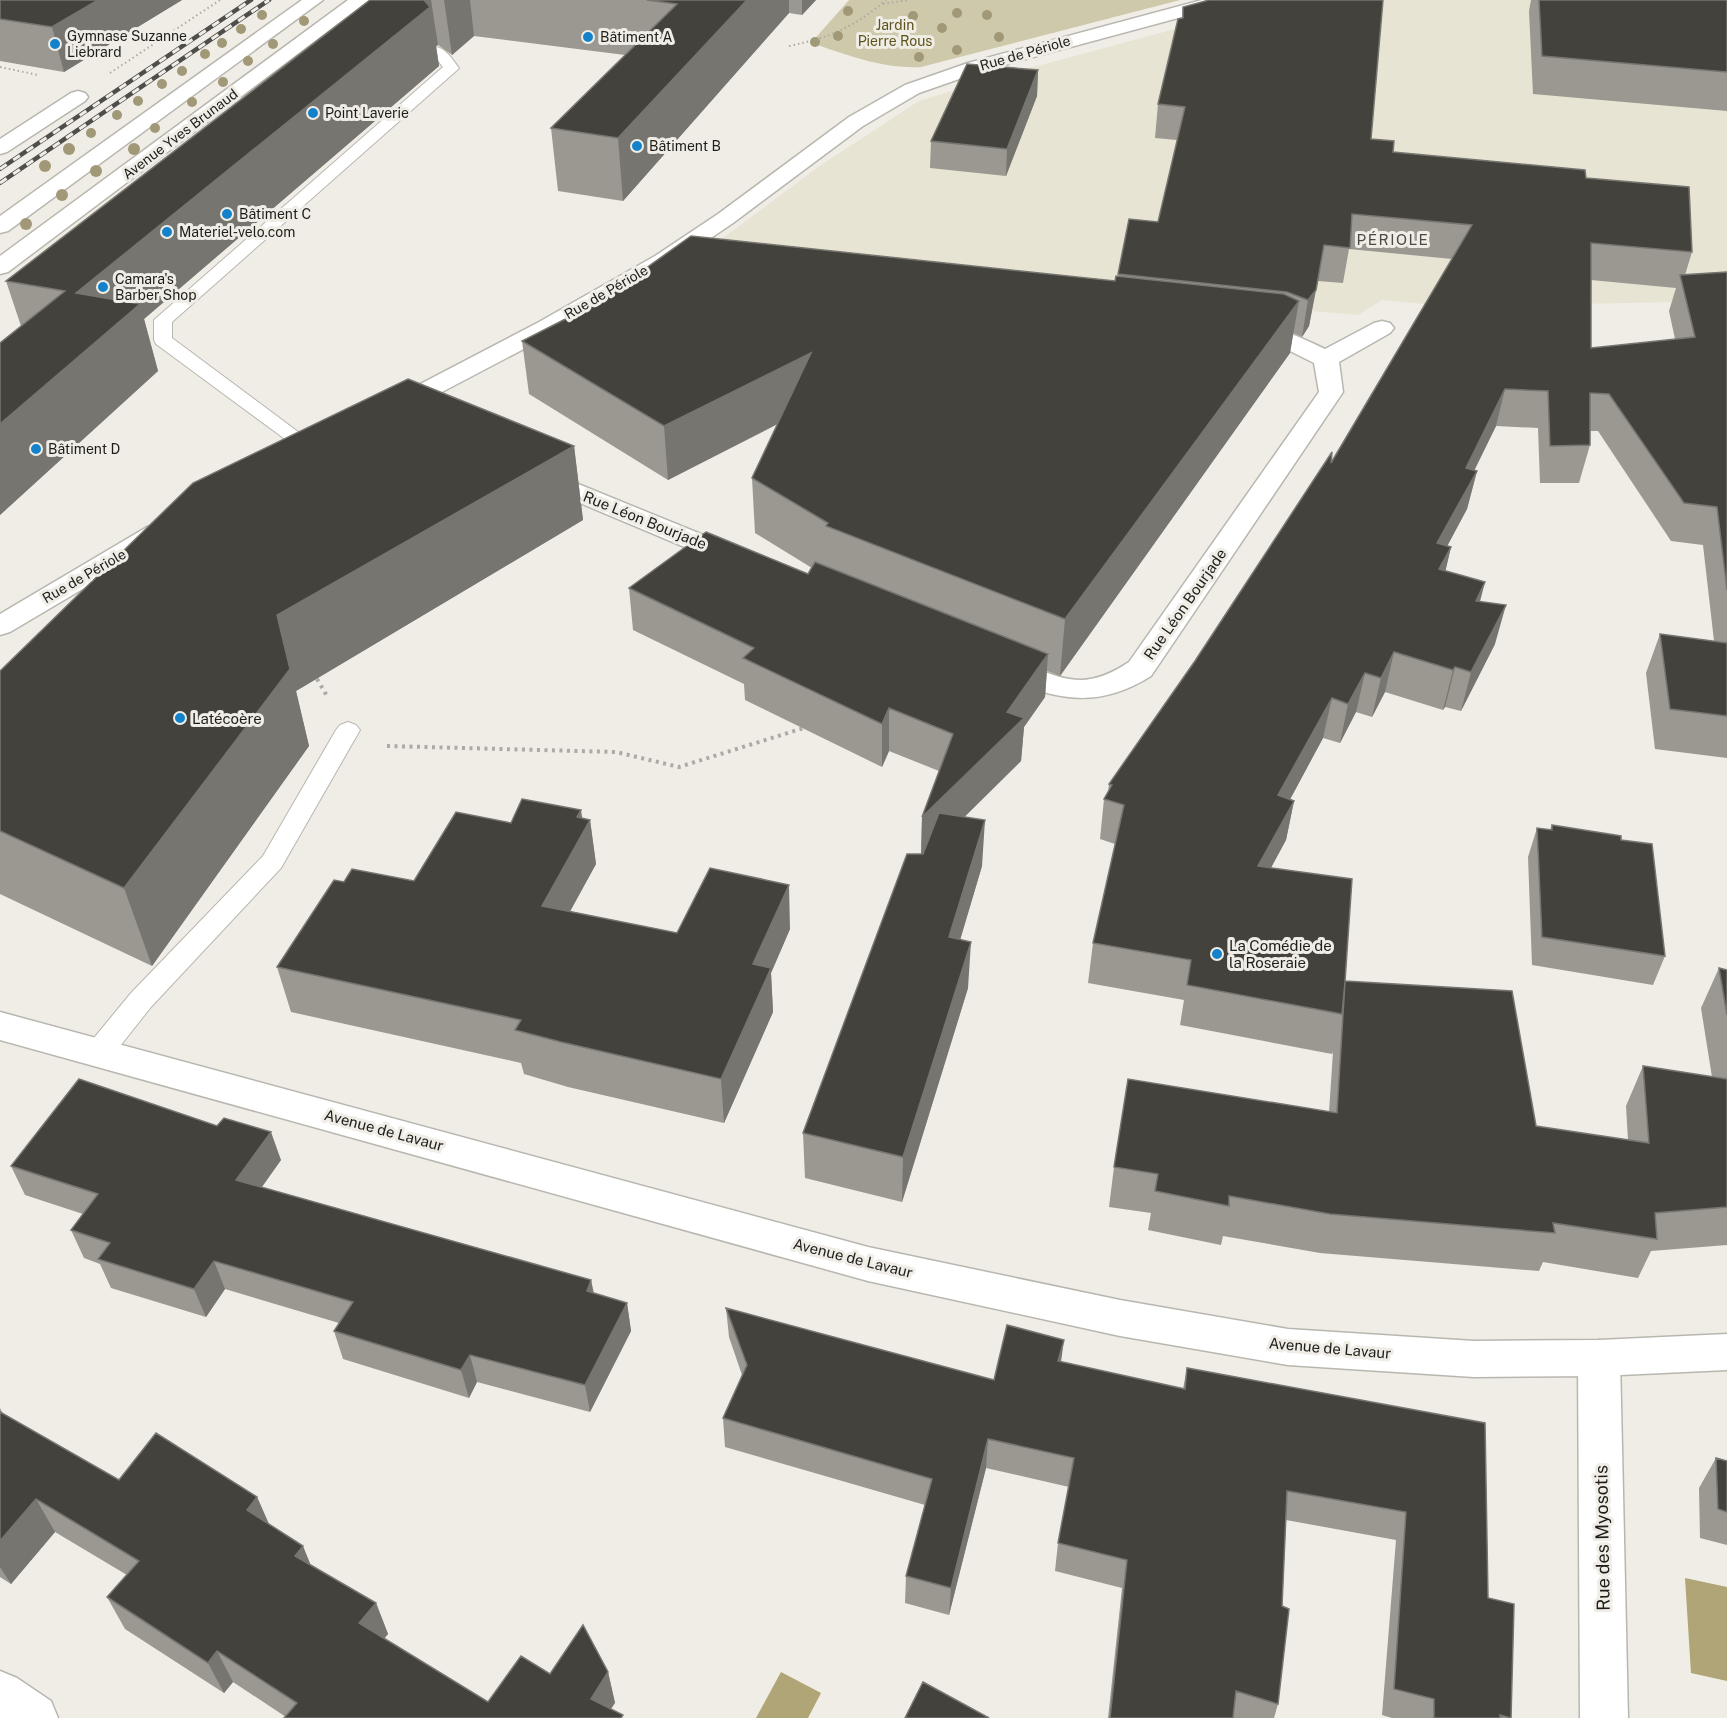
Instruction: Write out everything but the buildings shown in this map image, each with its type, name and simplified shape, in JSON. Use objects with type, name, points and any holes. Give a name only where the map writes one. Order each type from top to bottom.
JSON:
[{"type":"street","name":"Avenue Yves Brunaud","points":[[0,226],[314,0]]},
{"type":"street","name":"Avenue Yves Brunaud","points":[[0,267],[360,0]]},
{"type":"street","name":"Rue de Périole","points":[[415,424],[380,414],[481,362],[699,237],[807,156],[876,108],[912,89],[943,77],[1037,49],[1224,0]]},
{"type":"street","points":[[0,148],[78,97]]},
{"type":"street","points":[[647,268],[682,272]]},
{"type":"street","points":[[1222,331],[1281,338],[1326,359],[1382,328]]},
{"type":"street","name":"Rue Léon Bourjade","points":[[978,656],[1053,687],[1084,691],[1116,684],[1140,669],[1330,392],[1326,359]]},
{"type":"street","points":[[291,460],[332,438]]},
{"type":"street","name":"Rue Léon Bourjade","points":[[511,464],[760,568]]},
{"type":"street","name":"Rue de Périole","points":[[0,626],[178,521]]},
{"type":"street","name":"Avenue de Lavaur","points":[[0,1026],[868,1264],[1120,1318],[1288,1347],[1474,1359],[1599,1358],[1727,1352]]},
{"type":"street","name":"Rue des Myosotis","points":[[1599,1358],[1604,1718]]},
{"type":"street","points":[[0,1695],[34,1718]]},
{"type":"lane","points":[[311,449],[163,340],[163,320],[451,68],[437,51]]},
{"type":"lane","points":[[81,604],[90,572]]},
{"type":"lane","points":[[99,1052],[141,1000],[272,862],[348,730]]},
{"type":"path","points":[[78,97],[92,85],[220,0]]},
{"type":"path","points":[[883,4],[886,0]]},
{"type":"path","points":[[789,46],[823,39],[861,21],[883,4],[908,0]]},
{"type":"path","points":[[317,679],[348,730],[383,746],[615,752],[679,767],[811,726]]},
{"type":"shaded area","points":[[1283,0],[1727,0],[1727,301],[1519,305],[1519,313],[1382,300],[1358,315],[695,259],[818,167],[919,101],[1008,74]]},
{"type":"shaded area","points":[[1685,1578],[1727,1587],[1727,1681],[1691,1673]]},
{"type":"shaded area","points":[[781,1672],[821,1693],[808,1718],[756,1718]]},
{"type":"green space","name":"Jardin Pierre Rous","points":[[849,0],[1180,0],[921,67],[907,67],[865,60],[811,43]]},
{"type":"railway","points":[[0,169],[251,0]]},
{"type":"railway","points":[[0,183],[269,0]]},
{"type":"place","name":"Bâtiment A","points":[[588,37]]},
{"type":"place","name":"Gymnase Suzanne Liebrard","points":[[55,44]]},
{"type":"place","name":"Point Laverie","points":[[313,113]]},
{"type":"place","name":"Bâtiment B","points":[[637,146]]},
{"type":"place","name":"Bâtiment C","points":[[227,214]]},
{"type":"place","name":"Materiel-velo.com","points":[[167,232]]},
{"type":"place","name":"Camara's Barber Shop","points":[[103,287]]},
{"type":"place","name":"Bâtiment D","points":[[36,449]]},
{"type":"place","name":"Latécoère","points":[[180,718]]},
{"type":"place","name":"La Comédie de la Roseraie","points":[[1217,954]]},
{"type":"district","name":"PÉRIOLE","points":[[1393,239]]}]
